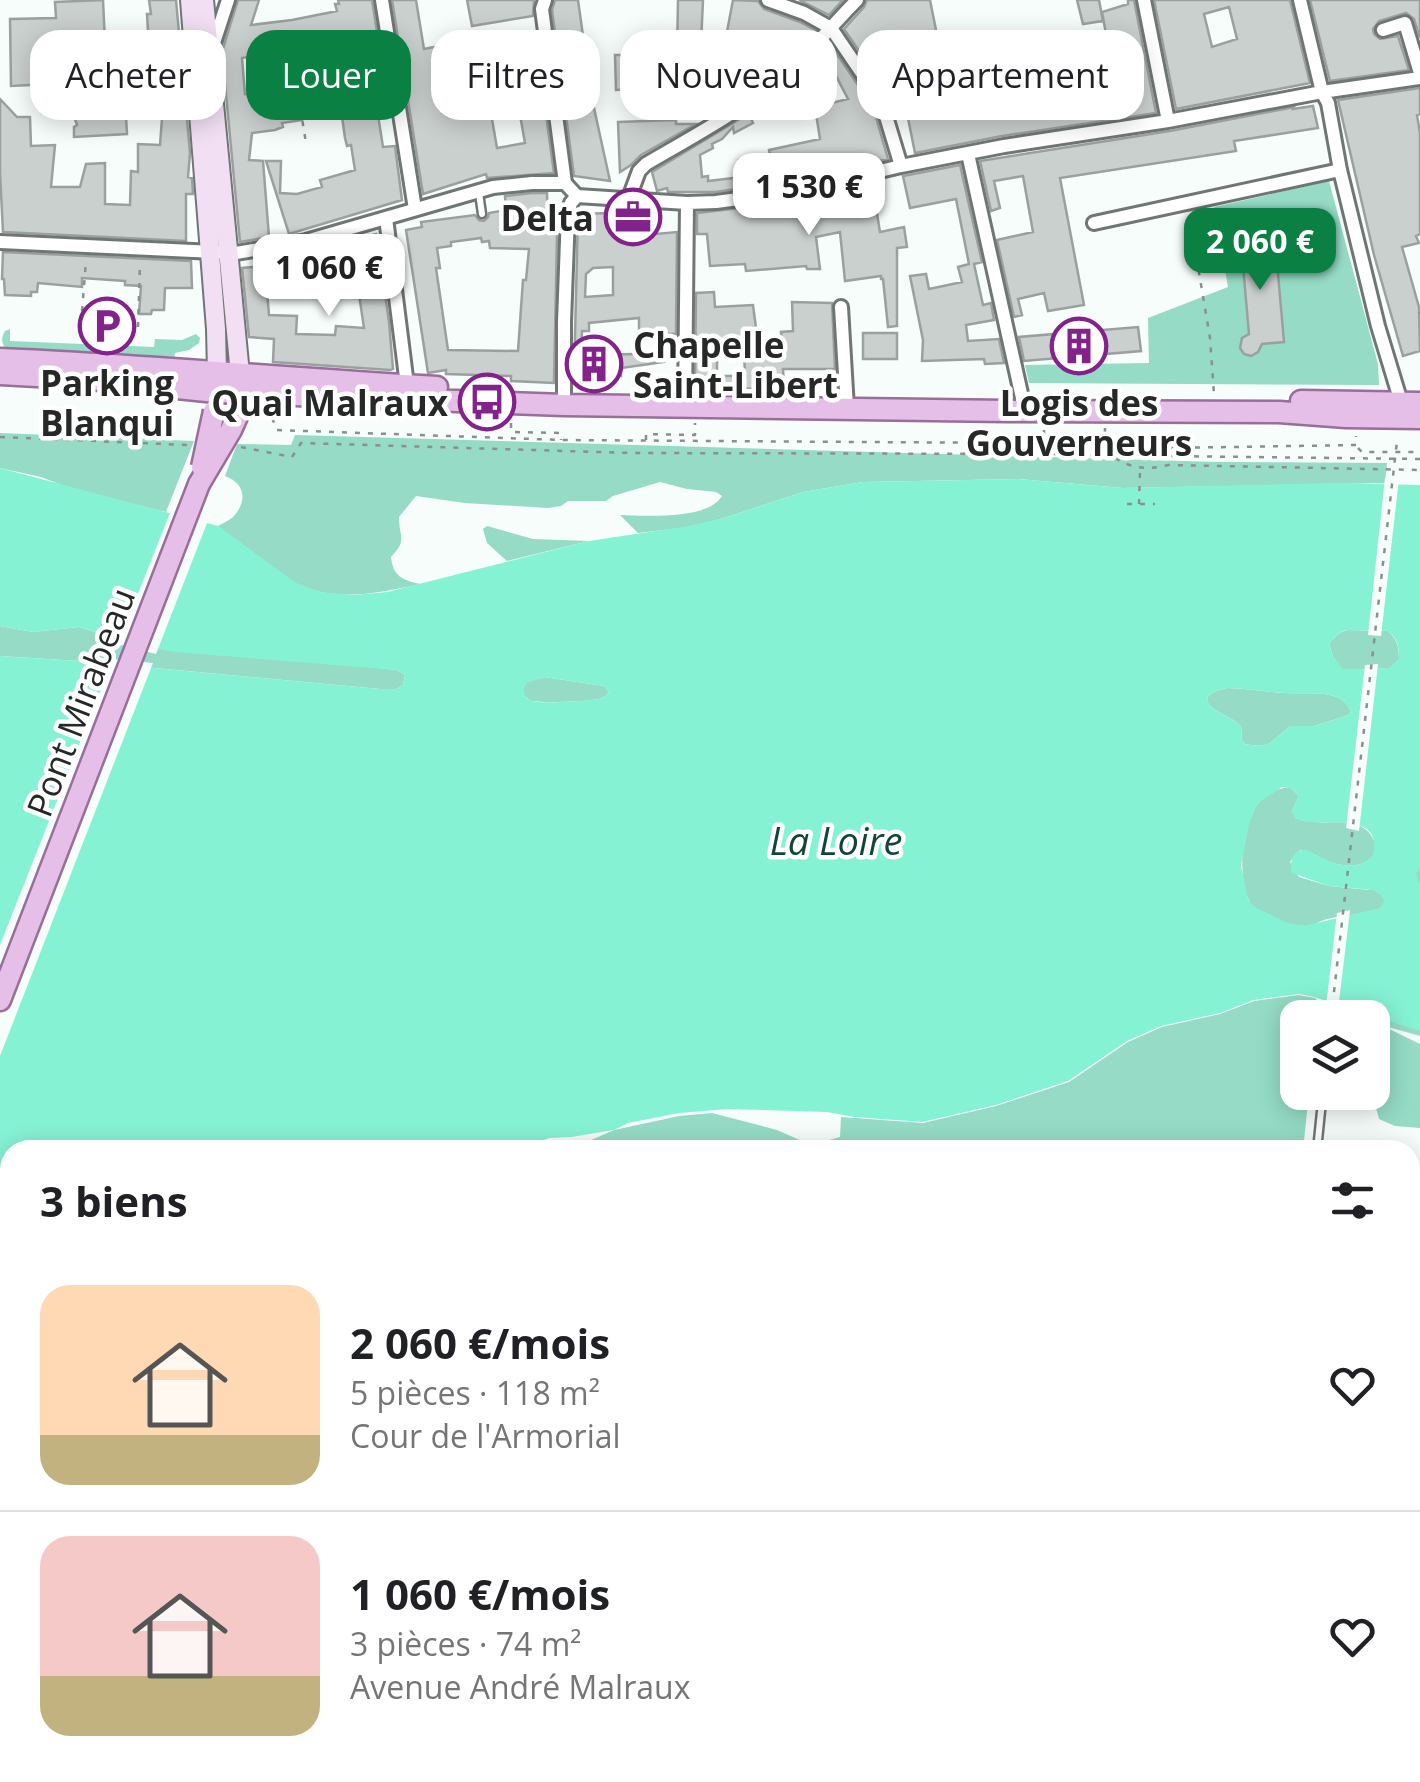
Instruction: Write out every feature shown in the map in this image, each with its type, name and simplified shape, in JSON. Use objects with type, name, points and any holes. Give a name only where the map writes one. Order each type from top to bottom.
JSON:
[{"type":"main road","points":[[190,0],[239,393]]},
{"type":"main road","points":[[204,0],[207,30]]},
{"type":"main road","points":[[213,120],[220,253],[216,392]]},
{"type":"main road","points":[[1,361],[216,392],[565,399]]},
{"type":"main road","points":[[239,393],[407,385],[689,408],[847,403],[1278,412],[1410,410]]},
{"type":"main road","name":"Pont Mirabeau","points":[[199,484],[216,392]]},
{"type":"main road","name":"Pont Mirabeau","points":[[0,1000],[199,484],[231,430],[239,393]]},
{"type":"main road","points":[[1022,404],[1214,400],[1410,410]]},
{"type":"street","points":[[218,30],[228,0]]},
{"type":"street","points":[[382,0],[414,209]]},
{"type":"street","points":[[545,0],[542,9],[564,183],[577,196],[686,203],[790,192],[902,166],[1420,75],[1406,23],[1383,30]]},
{"type":"street","points":[[768,0],[831,28],[882,103],[902,166]]},
{"type":"street","points":[[629,198],[646,164],[741,108],[787,72],[858,0]]},
{"type":"street","points":[[1144,0],[1168,121]]},
{"type":"street","points":[[1300,0],[1328,103],[1378,326],[1410,410]]},
{"type":"street","points":[[968,154],[1022,404]]},
{"type":"street","points":[[1094,222],[1340,170]]},
{"type":"street","points":[[0,242],[220,253],[306,241],[493,187],[564,183]]},
{"type":"street","points":[[565,399],[568,214],[577,196]]},
{"type":"street","points":[[686,203],[689,408]]},
{"type":"street","points":[[386,218],[407,385]]},
{"type":"street","points":[[841,307],[847,403]]},
{"type":"lane","points":[[478,191],[482,214]]},
{"type":"lane","points":[[1319,1140],[1322,1110]]},
{"type":"path","points":[[303,120],[306,143]]},
{"type":"path","points":[[1188,203],[1210,338],[1214,400]]},
{"type":"path","points":[[81,324],[87,247]]},
{"type":"path","points":[[138,327],[141,249]]},
{"type":"path","points":[[646,440],[646,434],[694,435],[689,408]]},
{"type":"path","points":[[272,418],[277,430],[561,440],[1065,444],[1105,440],[1105,435]]},
{"type":"path","points":[[511,422],[510,432],[561,433],[561,440]]},
{"type":"path","points":[[1355,428],[1356,446],[1362,452],[1420,452]]},
{"type":"path","points":[[304,431],[304,444]]},
{"type":"path","points":[[1044,435],[1044,439],[1080,444],[1167,444],[1167,456]]},
{"type":"path","points":[[0,438],[190,446]]},
{"type":"path","points":[[1333,1000],[1396,441]]},
{"type":"path","points":[[226,447],[292,457],[301,443],[650,453],[1420,460]]},
{"type":"path","points":[[1064,454],[1065,444]]},
{"type":"path","points":[[1080,444],[1080,454]]},
{"type":"path","points":[[1167,448],[1356,446]]},
{"type":"path","points":[[1396,452],[1396,459]]},
{"type":"path","points":[[1114,457],[1140,470],[1168,466],[1420,470]]},
{"type":"path","points":[[1386,459],[1388,481]]},
{"type":"path","points":[[1407,470],[1408,459]]},
{"type":"path","points":[[1139,504],[1140,470]]},
{"type":"path","points":[[1128,504],[1155,504]]},
{"type":"shaded area","points":[[1329,181],[1378,364],[1379,385],[1029,383],[1025,365],[1149,363],[1148,318],[1228,287],[1214,207]]},
{"type":"shaded area","points":[[10,329],[10,341],[154,347],[155,339],[182,340],[196,334],[200,338],[189,350],[175,353],[174,359],[8,352],[2,339]]},
{"type":"shaded area","points":[[0,433],[194,441],[166,512],[0,468]]},
{"type":"shaded area","points":[[295,435],[1217,462],[1387,463],[1385,483],[1123,488],[1018,479],[863,482],[803,492],[689,527],[638,533],[620,515],[690,513],[715,504],[722,496],[660,482],[606,501],[568,501],[548,508],[416,496],[399,517],[401,542],[391,557],[400,576],[420,584],[373,593],[341,594],[295,583],[218,526],[233,517],[241,505],[240,488],[225,476],[237,444],[291,445]]},
{"type":"shaded area","points":[[487,526],[533,539],[589,541],[507,561],[487,543],[483,529]]},
{"type":"shaded area","points":[[1420,550],[1420,1036],[1390,1028],[1390,1000],[1352,1000],[1365,913],[1298,926],[1267,916],[1254,907],[1246,892],[1242,864],[1246,833],[1255,808],[1271,792],[1290,787],[1299,796],[1292,811],[1300,816],[1315,822],[1357,825],[1375,843]],"holes":[[[1301,850],[1329,861],[1357,865],[1373,856],[1369,890],[1329,886],[1299,877],[1290,862]]]},
{"type":"shaded area","points":[[0,626],[33,632],[79,627],[125,641],[397,670],[405,675],[403,685],[396,689],[380,689],[0,656]]},
{"type":"shaded area","points":[[1347,630],[1388,631],[1397,644],[1399,659],[1390,668],[1343,670],[1329,643]]},
{"type":"shaded area","points":[[544,677],[604,686],[609,692],[602,698],[588,700],[530,701],[523,688],[527,682]]},
{"type":"shaded area","points":[[1227,688],[1332,695],[1351,711],[1314,726],[1291,726],[1267,744],[1245,744],[1241,726],[1207,702],[1208,696]]},
{"type":"shaded area","points":[[1299,995],[1317,1000],[1280,1000],[1280,1110],[1307,1110],[1304,1140],[829,1140],[840,1137],[841,1117],[923,1123],[996,1106],[1069,1082],[1128,1042],[1162,1027],[1220,1014],[1254,1001]]},
{"type":"shaded area","points":[[1390,1029],[1420,1044],[1420,1128],[1395,1126],[1379,1119],[1377,1110],[1390,1110]]},
{"type":"shaded area","points":[[712,1113],[800,1140],[591,1140],[614,1130]]},
{"type":"water","name":"La Loire","points":[[0,468],[218,526],[296,583],[321,592],[354,595],[387,592],[589,541],[689,526],[803,492],[863,482],[1018,479],[1123,488],[1420,485],[1420,870],[1416,873],[1420,885],[1420,1031],[1390,1021],[1390,1000],[1323,1000],[1299,994],[1254,1000],[1220,1013],[1161,1026],[1127,1041],[1068,1081],[996,1105],[922,1122],[827,1112],[728,1109],[679,1113],[628,1123],[614,1130],[543,1140],[0,1140],[0,656],[380,689],[396,689],[403,685],[405,675],[397,670],[175,652],[79,627],[33,632],[0,626]],"holes":[[[1388,631],[1397,644],[1399,659],[1389,668],[1343,669],[1333,657],[1329,643],[1339,633]],[[544,677],[604,686],[609,693],[602,698],[555,702],[529,700],[523,688]],[[1234,688],[1332,695],[1351,711],[1314,726],[1291,726],[1261,746],[1245,744],[1241,726],[1207,702],[1208,696],[1216,691]],[[1282,787],[1290,787],[1299,796],[1292,811],[1295,819],[1355,824],[1371,833],[1374,842],[1373,855],[1355,865],[1341,865],[1301,850],[1293,858],[1292,873],[1329,886],[1373,890],[1384,902],[1380,908],[1304,926],[1254,907],[1248,899],[1241,866],[1249,824],[1258,803]]]},
{"type":"pier","points":[[1385,478],[1399,479],[1381,636],[1368,635]]},
{"type":"pier","points":[[172,508],[209,518],[156,654],[118,644]]},
{"type":"pier","points":[[113,659],[153,663],[0,1056],[0,945]]},
{"type":"pier","points":[[1378,664],[1359,831],[1346,828],[1365,665]]},
{"type":"pier","points":[[1350,910],[1339,1000],[1327,1000],[1337,913]]},
{"type":"building","points":[[103,0],[104,30],[30,30],[30,85],[11,86],[10,19],[56,18],[55,2]]},
{"type":"building","points":[[149,0],[176,0],[179,30],[148,30]]},
{"type":"building","points":[[238,0],[259,0],[251,25],[337,11],[338,0],[372,0],[377,30],[246,30],[246,57],[242,58],[246,120],[302,120],[252,133],[249,160],[263,161],[269,237],[240,242],[226,94],[226,39]]},
{"type":"building","points":[[392,0],[416,0],[424,49],[431,48],[431,120],[492,120],[497,148],[525,143],[521,120],[547,120],[554,173],[487,178],[486,174],[423,194],[411,119],[411,30],[397,30]]},
{"type":"building","points":[[467,0],[534,0],[533,16],[472,26]]},
{"type":"building","points":[[555,0],[578,0],[582,30],[555,30]]},
{"type":"building","points":[[678,0],[703,0],[702,30],[677,30]]},
{"type":"building","points":[[733,0],[758,1],[764,9],[815,30],[727,30]]},
{"type":"building","points":[[799,0],[843,0],[829,15]]},
{"type":"building","points":[[867,0],[930,0],[936,30],[857,30],[857,48],[844,29]]},
{"type":"building","points":[[1077,0],[1099,0],[1103,21],[1083,24]]},
{"type":"building","points":[[1134,0],[1140,30],[1105,30],[1102,12]]},
{"type":"building","points":[[1154,0],[1290,0],[1310,83],[1176,109]],"holes":[[[1229,7],[1237,39],[1212,47],[1204,14]]]},
{"type":"building","points":[[1310,0],[1420,0],[1420,38],[1414,19],[1406,13],[1379,21],[1373,29],[1380,39],[1398,36],[1409,70],[1330,81]]},
{"type":"building","points":[[1144,51],[1156,113],[1144,115]]},
{"type":"building","points":[[837,54],[857,84],[857,120],[877,120],[888,159],[789,182],[715,192],[668,192],[667,188],[657,191],[652,172],[738,120],[753,123],[734,133],[733,127],[712,144],[713,148],[700,155],[702,177],[708,176],[708,181],[742,177],[739,160],[820,139],[817,120],[837,120],[837,102],[848,99],[837,78]]},
{"type":"building","points":[[615,55],[620,55],[620,90],[616,90]]},
{"type":"building","points":[[1420,88],[1420,234],[1416,236],[1419,243],[1402,247],[1419,307],[1420,351],[1403,356],[1374,255],[1338,100]]},
{"type":"building","points":[[0,99],[17,117],[30,117],[31,146],[55,145],[51,187],[80,187],[86,164],[105,163],[105,204],[130,205],[131,171],[138,172],[138,144],[160,145],[162,120],[187,120],[188,177],[192,178],[193,194],[186,194],[186,241],[3,232]]},
{"type":"building","points":[[1313,106],[1318,128],[1234,141],[1236,151],[1060,178],[1084,305],[1048,311],[1044,293],[1018,299],[1022,315],[1014,317],[997,240],[1033,232],[1023,176],[994,181],[1000,208],[991,211],[980,161]]},
{"type":"building","points":[[75,120],[126,120],[127,134],[74,137]]},
{"type":"building","points":[[342,120],[379,120],[383,147],[395,146],[402,200],[289,234],[266,161],[281,161],[280,193],[297,194],[322,187],[320,180],[355,170],[351,145],[347,146]]},
{"type":"building","points":[[567,120],[597,120],[610,181],[574,176]]},
{"type":"building","points":[[676,120],[676,124],[696,124],[641,155],[620,172],[618,122]]},
{"type":"building","points":[[908,120],[1109,120],[1002,136],[915,153]]},
{"type":"building","points":[[960,165],[982,262],[974,264],[983,305],[991,303],[994,320],[966,325],[968,341],[999,339],[1004,363],[985,364],[984,359],[922,361],[923,340],[910,276],[926,274],[929,289],[962,282],[958,267],[969,264],[956,199],[910,208],[903,176]]},
{"type":"building","points":[[872,183],[880,232],[904,227],[907,247],[897,248],[897,326],[888,327],[881,276],[845,281],[840,232],[816,237],[820,269],[806,266],[746,271],[745,264],[710,266],[707,234],[697,234],[697,213],[793,202]]},
{"type":"building","points":[[547,193],[548,234],[557,235],[554,383],[511,381],[511,376],[446,374],[446,370],[428,373],[406,230],[422,227],[421,222],[475,215],[484,221],[489,213],[506,210],[505,196]],"holes":[[[481,238],[482,242],[489,241],[490,248],[529,249],[518,351],[448,350],[436,268],[440,268],[437,248],[451,246],[451,242]]]},
{"type":"building","points":[[644,212],[645,235],[677,232],[676,334],[639,333],[639,318],[589,323],[589,331],[582,331],[581,355],[635,354],[664,358],[664,362],[621,368],[621,376],[574,377],[578,214]],"holes":[[[613,267],[613,295],[585,297],[586,274],[593,268]]]},
{"type":"building","points":[[1242,232],[1252,242],[1275,240],[1284,342],[1262,344],[1251,356],[1240,348],[1242,338],[1249,334],[1242,254],[1231,245],[1231,238]]},
{"type":"building","points":[[376,234],[393,369],[273,362],[274,339],[249,337],[242,268],[265,266],[269,315],[297,316],[296,334],[335,335],[336,326],[364,328],[355,267],[350,268],[343,243]]},
{"type":"building","points":[[3,252],[191,261],[192,288],[165,288],[164,310],[152,310],[151,314],[139,314],[141,286],[125,285],[125,281],[82,278],[82,287],[38,283],[37,292],[31,292],[31,296],[5,295]]},
{"type":"building","points":[[714,292],[715,307],[753,305],[759,351],[782,349],[781,332],[793,331],[792,302],[832,303],[835,369],[783,369],[784,389],[695,388],[696,293]],"holes":[[[744,350],[745,376],[717,376],[717,351]]]},
{"type":"building","name":"Logis des Gouverneurs","points":[[1138,327],[1141,351],[1024,361],[1019,337]]},
{"type":"building","points":[[863,333],[897,333],[897,359],[863,359]]},
{"type":"place","name":"Delta","points":[[633,217]]},
{"type":"place","name":"Parking Blanqui","points":[[107,326]]},
{"type":"place","name":"Logis des Gouverneurs","points":[[1079,346]]},
{"type":"place","name":"Chapelle Saint-Libert","points":[[594,364]]},
{"type":"place","name":"Quai Malraux","points":[[487,402]]}]
